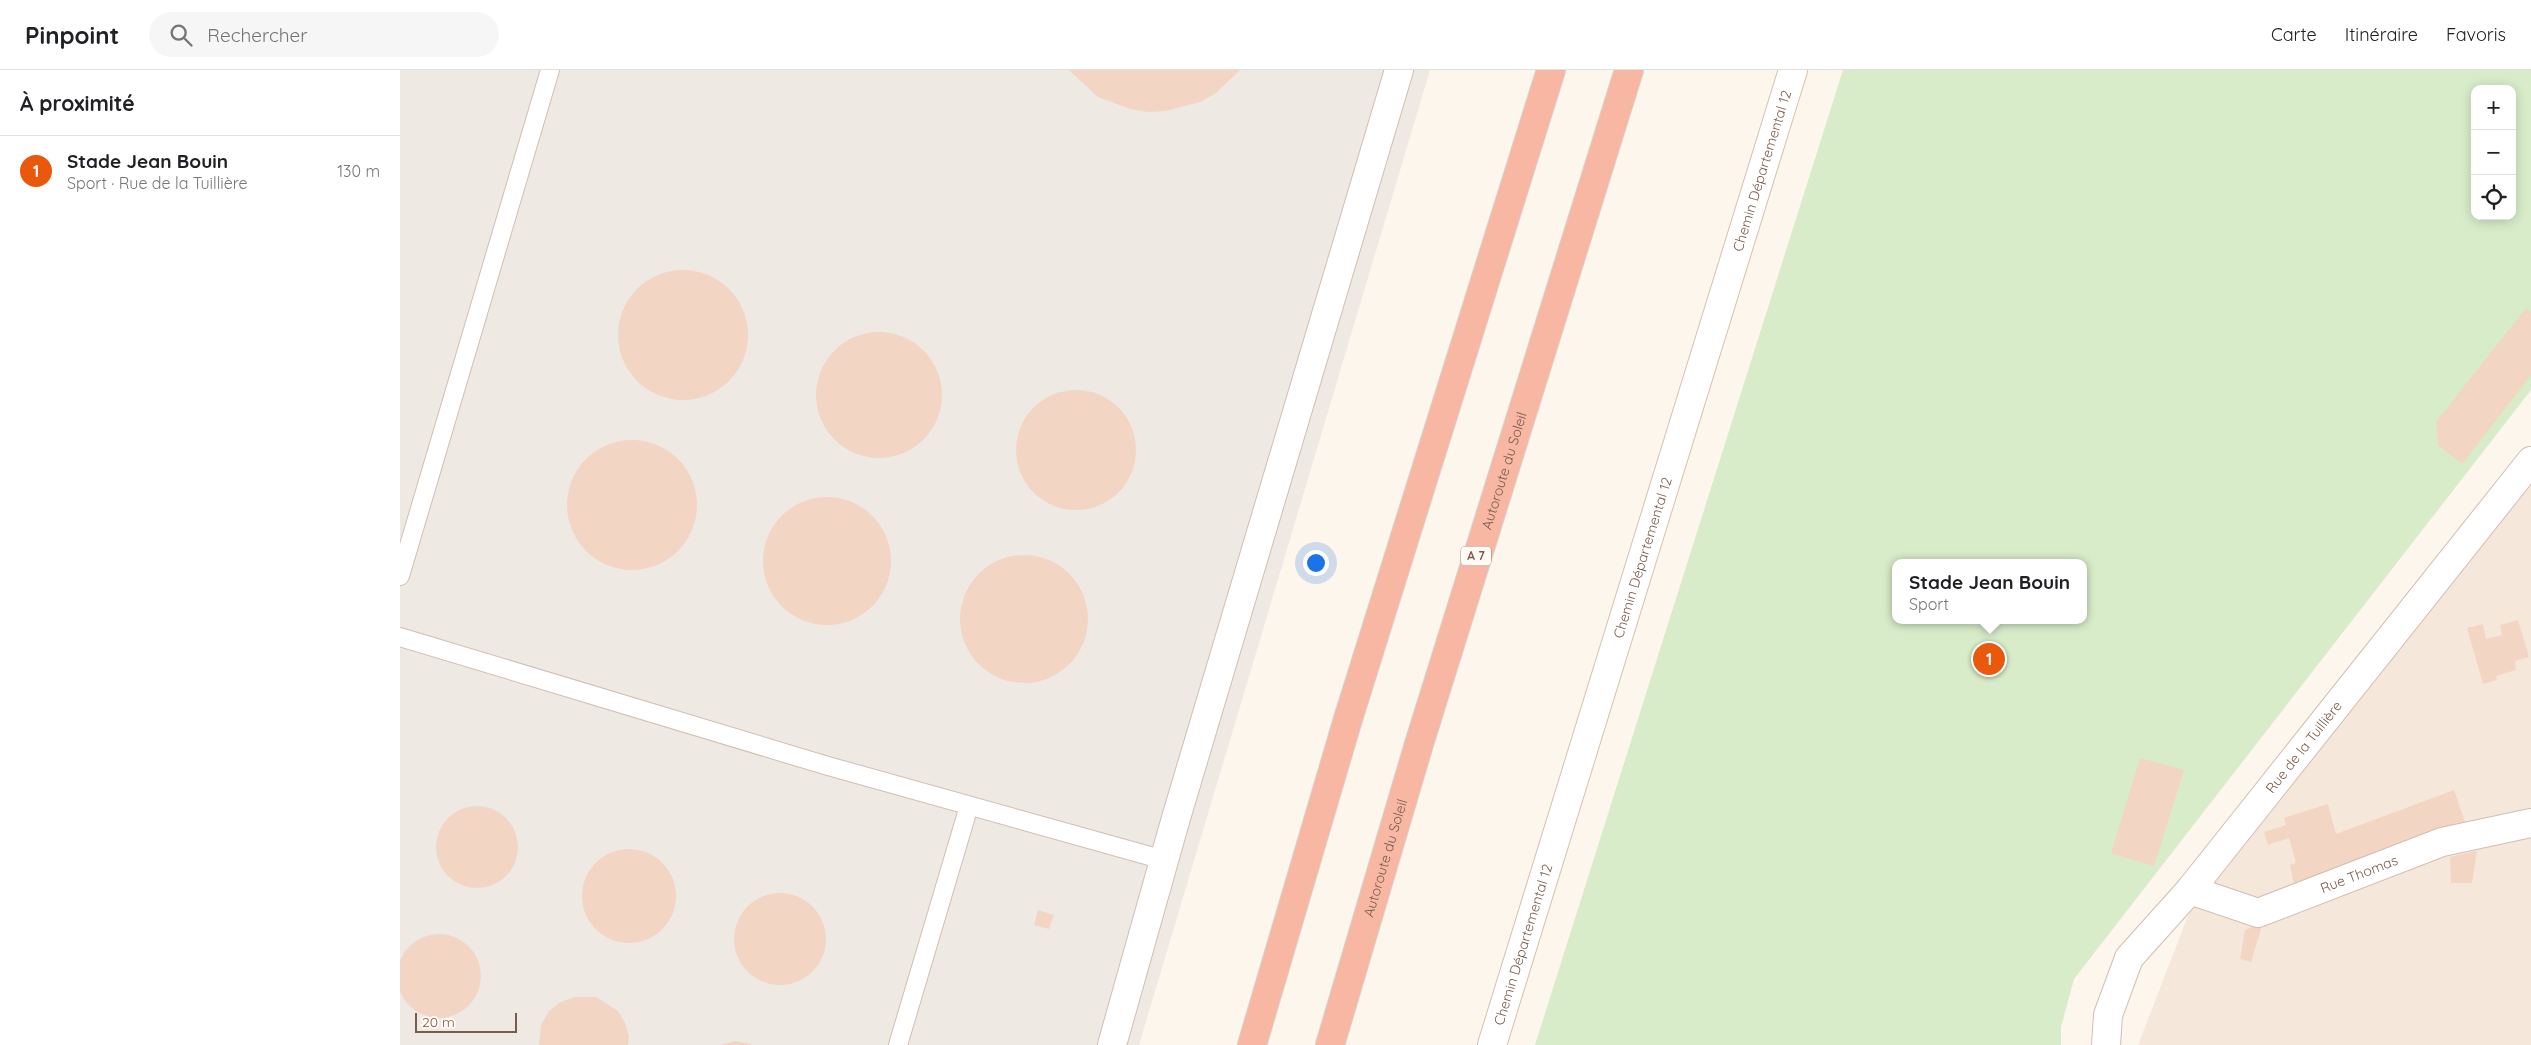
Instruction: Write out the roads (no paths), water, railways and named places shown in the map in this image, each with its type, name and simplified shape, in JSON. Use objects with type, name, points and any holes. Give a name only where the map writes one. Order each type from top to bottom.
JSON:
[{"type":"highway","points":[[1252,1045],[1348,719],[1551,70]]},
{"type":"highway","name":"Autoroute du Soleil","points":[[1330,1045],[1438,679],[1629,70]]},
{"type":"street","points":[[1112,1045],[1164,860],[1399,70]]},
{"type":"street","name":"Chemin Départemental 12","points":[[1492,1045],[1793,70]]},
{"type":"street","name":"Rue de la Tuillière","points":[[2106,1045],[2108,1015],[2129,958],[2190,890],[2531,461]]},
{"type":"street","name":"Rue Thomas","points":[[2190,890],[2258,913],[2442,842],[2531,823]]},
{"type":"lane","points":[[400,576],[550,70]]},
{"type":"lane","points":[[400,637],[828,766],[1164,860]]},
{"type":"lane","points":[[898,1045],[969,806]]},
{"type":"place","name":"Stade Jean Bouin","points":[[1989,659]]}]
